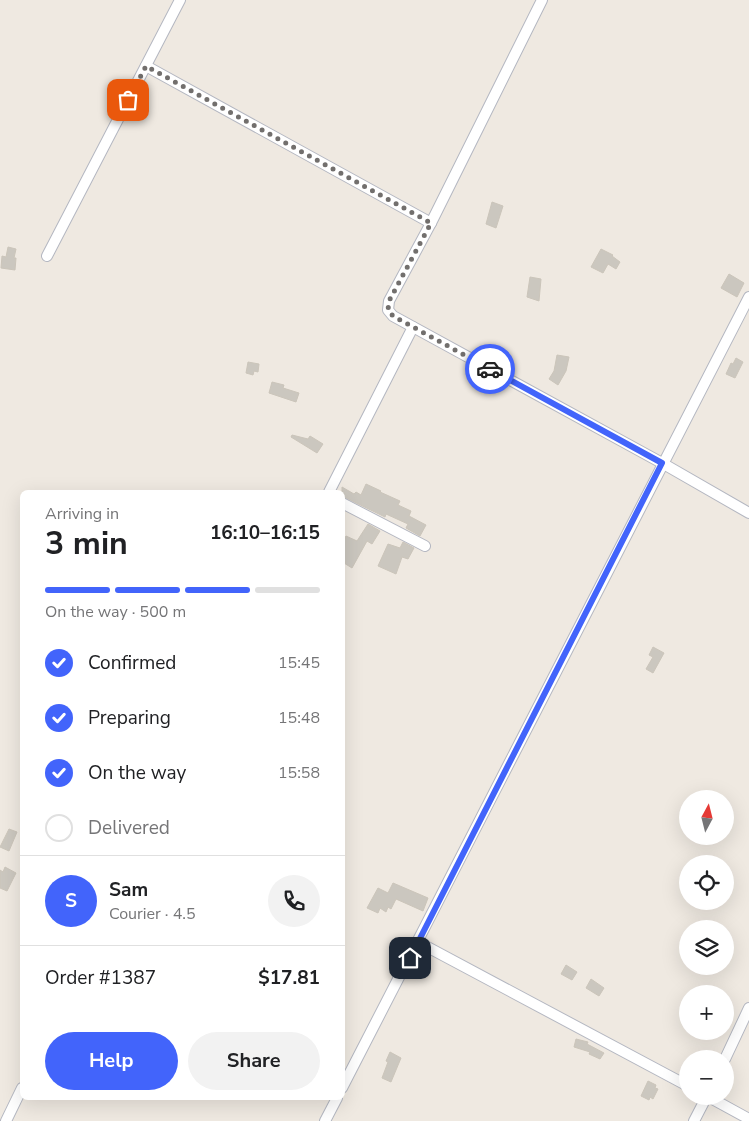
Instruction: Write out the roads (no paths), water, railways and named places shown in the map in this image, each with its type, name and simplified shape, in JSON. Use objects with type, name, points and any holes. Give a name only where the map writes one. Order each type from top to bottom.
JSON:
[{"type":"street","points":[[48,256],[180,0]]},
{"type":"street","points":[[542,0],[431,223],[389,301],[388,310],[393,316],[662,463],[749,513]]},
{"type":"street","points":[[146,66],[431,223]]},
{"type":"street","points":[[345,1082],[749,297]]},
{"type":"street","points":[[330,490],[413,327]]},
{"type":"street","points":[[345,505],[425,546]]},
{"type":"street","points":[[418,942],[679,1081]]},
{"type":"street","points":[[729,1050],[749,1008]]},
{"type":"street","points":[[6,1121],[20,1092]]},
{"type":"street","points":[[325,1121],[336,1100]]},
{"type":"street","points":[[694,1121],[702,1105]]},
{"type":"street","points":[[723,1105],[749,1119]]}]
